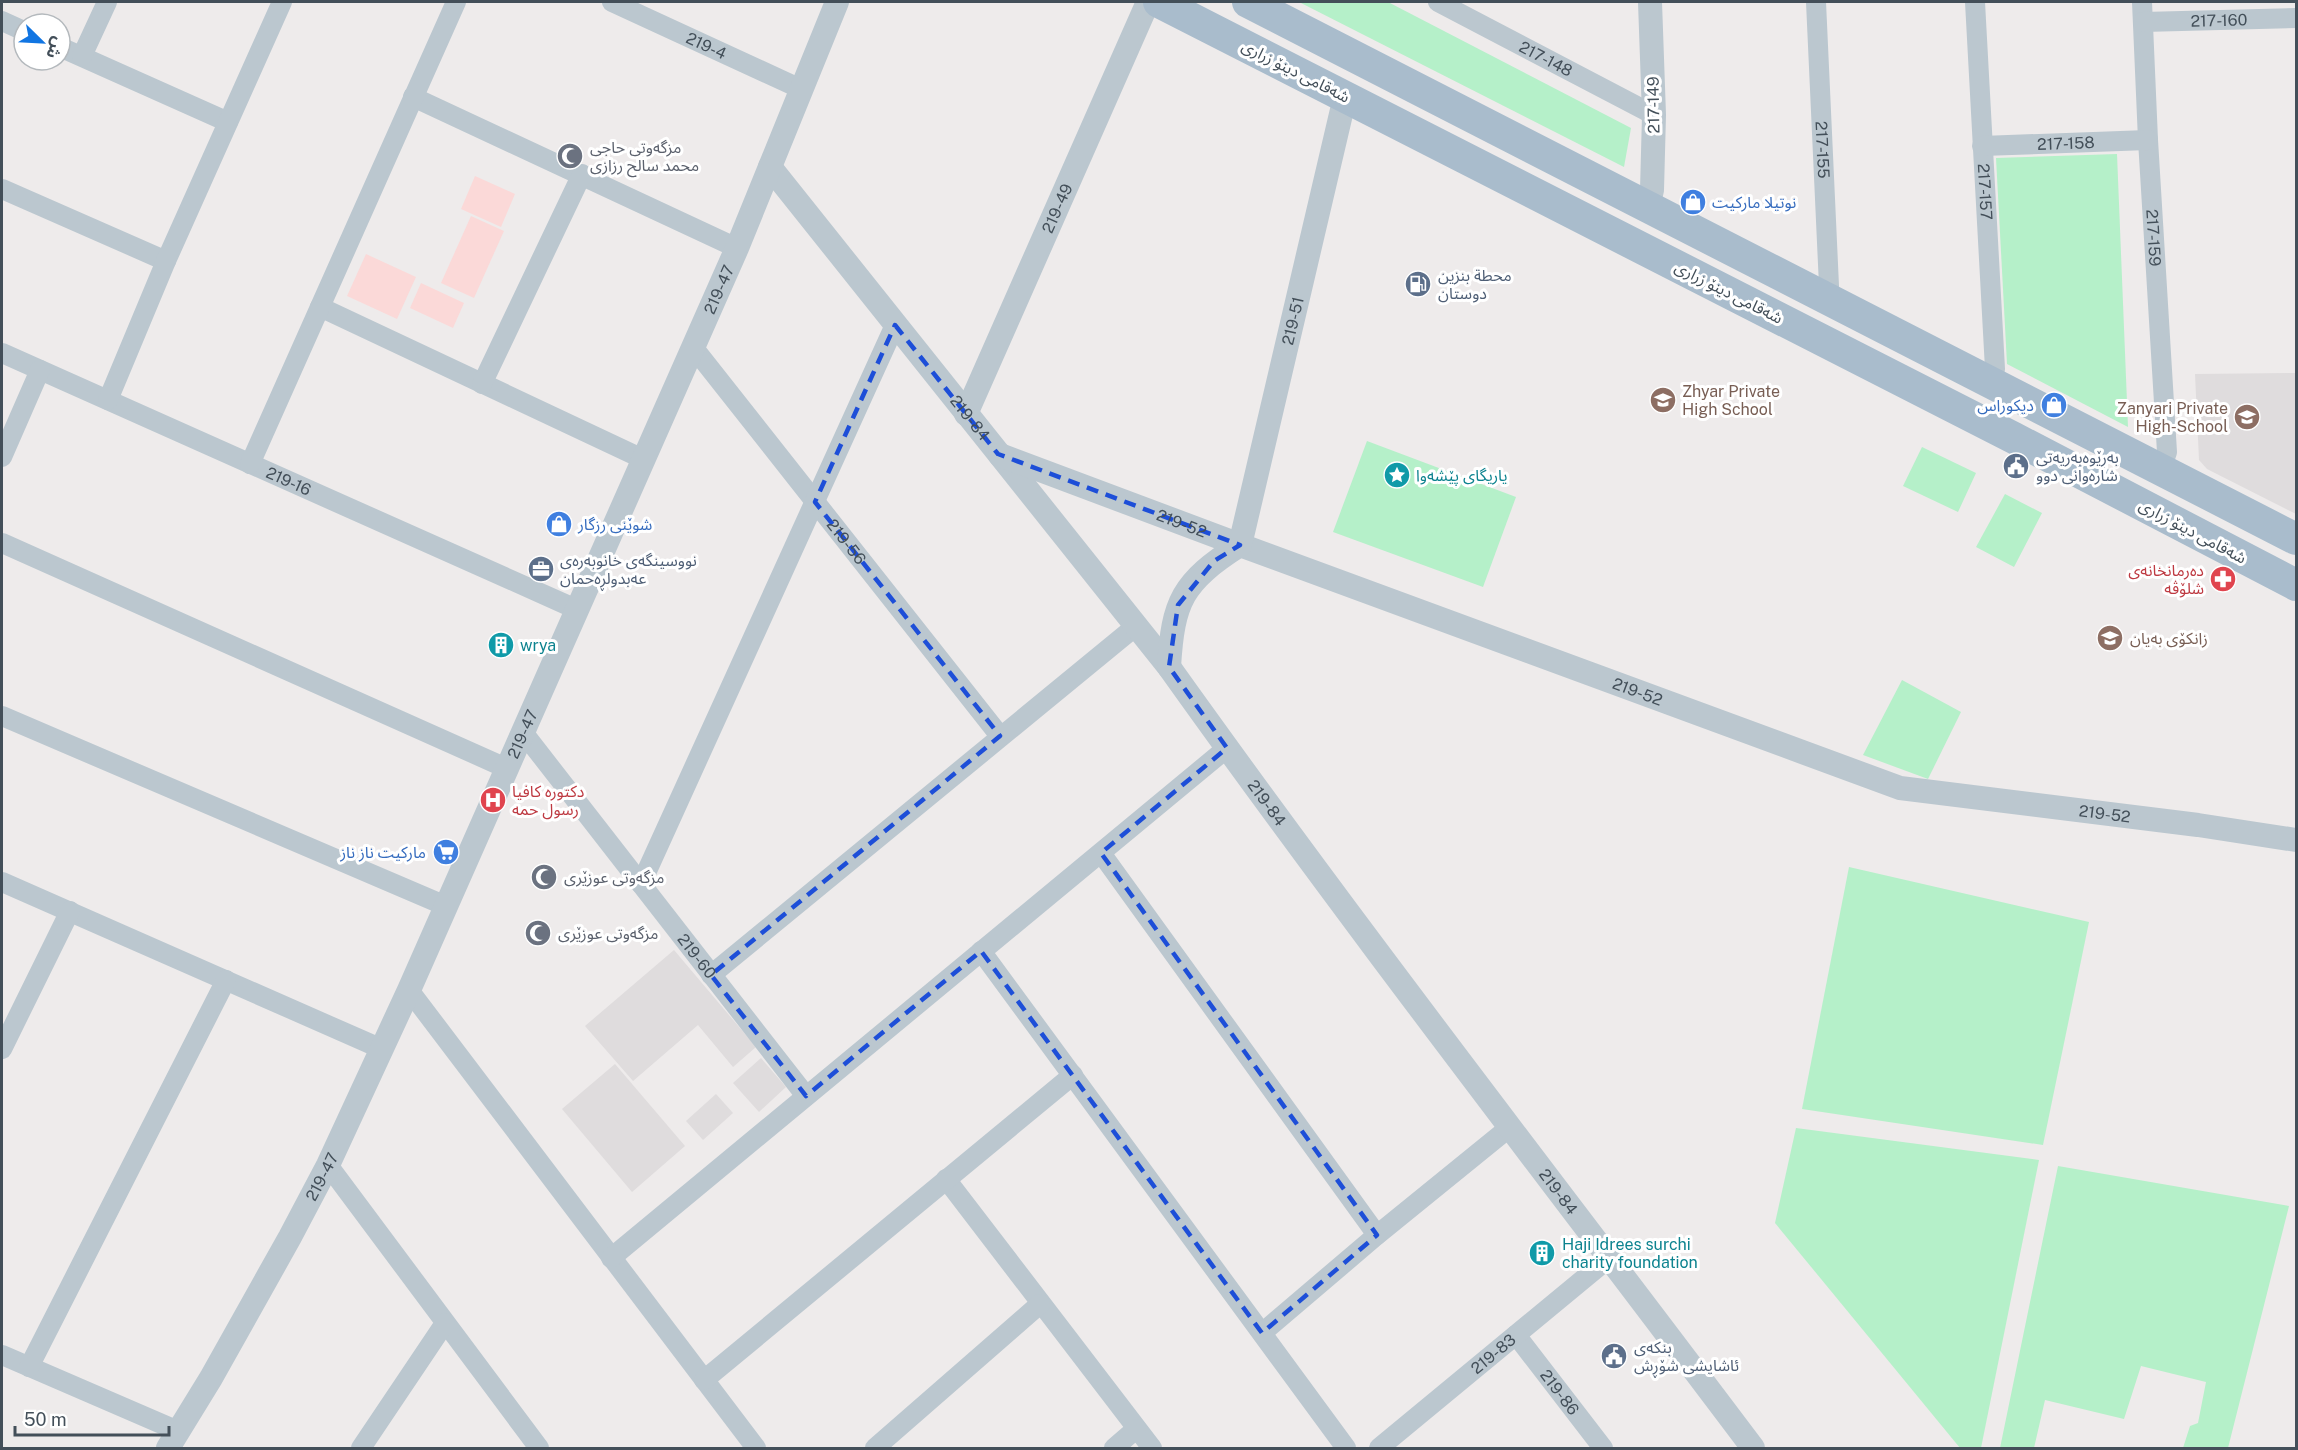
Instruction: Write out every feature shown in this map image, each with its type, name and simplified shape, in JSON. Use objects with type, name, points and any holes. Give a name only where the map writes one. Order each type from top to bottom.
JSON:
[{"type":"main road","name":"شەقامی دینۆ زراری","points":[[1160,2],[2014,438],[2296,585]]},
{"type":"main road","points":[[1248,2],[2296,539]]},
{"type":"street","points":[[82,56],[107,2]]},
{"type":"street","points":[[108,400],[165,261],[282,2]]},
{"type":"street","points":[[250,464],[456,2]]},
{"type":"street","name":"219-4","points":[[612,2],[801,89]]},
{"type":"street","name":"219-47","points":[[173,1440],[252,1308],[327,1165],[382,1049],[693,347],[837,2]]},
{"type":"street","name":"219-49","points":[[966,414],[1148,2]]},
{"type":"street","name":"217-148","points":[[1438,2],[1654,116]]},
{"type":"street","name":"217-149","points":[[1648,207],[1652,190],[1654,116],[1650,2]]},
{"type":"street","name":"217-155","points":[[1816,2],[1830,286],[1826,298]]},
{"type":"street","name":"217-157","points":[[1976,2],[1995,369],[1989,382]]},
{"type":"street","name":"217-159","points":[[2142,2],[2167,452],[2161,470]]},
{"type":"street","name":"217-160","points":[[2143,22],[2296,18]]},
{"type":"street","points":[[72,52],[228,122]]},
{"type":"street","points":[[413,97],[582,174],[736,248]]},
{"type":"street","name":"219-51","points":[[1239,546],[1345,97]]},
{"type":"street","name":"217-158","points":[[1982,146],[2148,140]]},
{"type":"street","name":"219-84","points":[[770,167],[1169,667],[1510,1127],[1753,1449]]},
{"type":"street","points":[[482,384],[582,174]]},
{"type":"street","points":[[2,189],[165,261]]},
{"type":"street","points":[[320,308],[643,459]]},
{"type":"street","points":[[641,884],[895,325]]},
{"type":"street","name":"219-56","points":[[693,347],[1000,736]]},
{"type":"street","name":"219-16","points":[[2,353],[576,609]]},
{"type":"street","points":[[2,457],[40,370]]},
{"type":"street","name":"219-52","points":[[998,454],[1239,546],[1900,788],[2198,825],[2296,840]]},
{"type":"street","points":[[2,543],[506,768]]},
{"type":"street","points":[[1169,667],[1172,628],[1178,605],[1190,586],[1214,561],[1239,546]]},
{"type":"street","points":[[711,975],[1136,626]]},
{"type":"street","points":[[2,716],[446,906]]},
{"type":"street","name":"219-60","points":[[522,731],[806,1096]]},
{"type":"street","points":[[611,1258],[1227,748]]},
{"type":"street","points":[[1101,853],[1377,1234]]},
{"type":"street","points":[[2,882],[382,1049]]},
{"type":"street","points":[[2,1046],[70,911]]},
{"type":"street","points":[[981,951],[1347,1449]]},
{"type":"street","points":[[29,1367],[226,980]]},
{"type":"street","points":[[409,990],[756,1449]]},
{"type":"street","points":[[704,1380],[1072,1075]]},
{"type":"street","points":[[1262,1333],[1377,1234],[1510,1127]]},
{"type":"street","points":[[327,1165],[539,1449]]},
{"type":"street","points":[[946,1179],[1152,1449]]},
{"type":"street","name":"219-83","points":[[1379,1449],[1609,1258]]},
{"type":"street","points":[[875,1449],[1040,1304]]},
{"type":"street","points":[[361,1449],[445,1323]]},
{"type":"street","name":"219-86","points":[[1516,1335],[1603,1449]]},
{"type":"street","points":[[2,1355],[173,1440]]},
{"type":"street","points":[[1114,1449],[1136,1429]]},
{"type":"highlighted area","points":[[895,325],[998,454],[1240,545],[1214,561],[1178,605],[1169,667],[1227,748],[1101,853],[1377,1235],[1262,1333],[981,951],[806,1096],[711,975],[1000,736],[815,502]]},
{"type":"shaded area","points":[[475,176],[515,194],[501,227],[461,209]]},
{"type":"shaded area","points":[[471,216],[504,231],[474,298],[441,283]]},
{"type":"shaded area","points":[[366,254],[416,277],[397,319],[347,296]]},
{"type":"shaded area","points":[[421,283],[464,303],[453,328],[410,308]]},
{"type":"shaded area","name":"Zanyari Private High-School","points":[[2296,373],[2296,514],[2207,469],[2199,460],[2195,374]]},
{"type":"shaded area","points":[[674,950],[756,1047],[733,1067],[698,1025],[633,1081],[585,1026]]},
{"type":"shaded area","points":[[761,1058],[786,1087],[759,1112],[733,1083]]},
{"type":"shaded area","points":[[615,1064],[685,1146],[632,1192],[562,1109]]},
{"type":"shaded area","points":[[716,1094],[733,1113],[703,1140],[686,1121]]},
{"type":"green space","points":[[1299,2],[1388,2],[1631,128],[1624,167]]},
{"type":"green space","points":[[2117,154],[2128,427],[2007,364],[1996,158]]},
{"type":"green space","points":[[1367,441],[1516,497],[1483,587],[1333,532]]},
{"type":"green space","points":[[1922,447],[1976,473],[1958,512],[1903,486]]},
{"type":"green space","points":[[2005,494],[2042,513],[2014,567],[1976,547]]},
{"type":"green space","points":[[1902,680],[1961,712],[1928,779],[1863,755]]},
{"type":"green space","points":[[1849,867],[2089,922],[2043,1145],[1802,1109]]},
{"type":"green space","points":[[1796,1128],[2039,1160],[1981,1448],[1960,1448],[1775,1223]]},
{"type":"green space","points":[[2058,1166],[2289,1206],[2228,1448],[2183,1448],[2190,1426],[2198,1423],[2206,1382],[2141,1366],[2124,1419],[2045,1400],[2034,1448],[2000,1448]]},
{"type":"place","name":"مزگەوتی حاجی محمد سالح رزازی","points":[[570,156]]},
{"type":"place","name":"نوتیلا مارکیت","points":[[1693,202]]},
{"type":"place","name":"محطة بنزين دوستان","points":[[1418,284]]},
{"type":"place","name":"Zhyar Private High School","points":[[1663,400]]},
{"type":"place","name":"ديكوراس","points":[[2054,405]]},
{"type":"place","name":"Zanyari Private High-School","points":[[2247,417]]},
{"type":"place","name":"بەڕێوەبەریەتی شارەوانی دوو","points":[[2016,466]]},
{"type":"place","name":"یاریگای پێشەوا","points":[[1397,475]]},
{"type":"place","name":"شوێنی رزگار","points":[[559,524]]},
{"type":"place","name":"نووسینگەی خانوبەرەی عەبدولڕەحمان","points":[[541,569]]},
{"type":"place","name":"دەرمانخانەی شلۆڤە","points":[[2223,579]]},
{"type":"place","name":"زانکۆی بەیان","points":[[2110,638]]},
{"type":"place","name":"wrya","points":[[501,645]]},
{"type":"place","name":"دکتورە کافیا رسول حمە","points":[[493,800]]},
{"type":"place","name":"ماركيت ناز ناز","points":[[446,852]]},
{"type":"place","name":"مزگه‌وتی عوزێری","points":[[544,877]]},
{"type":"place","name":"مزگەوتی عوزێری","points":[[538,933]]},
{"type":"place","name":"Haji Idrees surchi charity foundation","points":[[1542,1253]]},
{"type":"place","name":"بنکەی ئاشایشی شۆڕش","points":[[1614,1356]]}]
